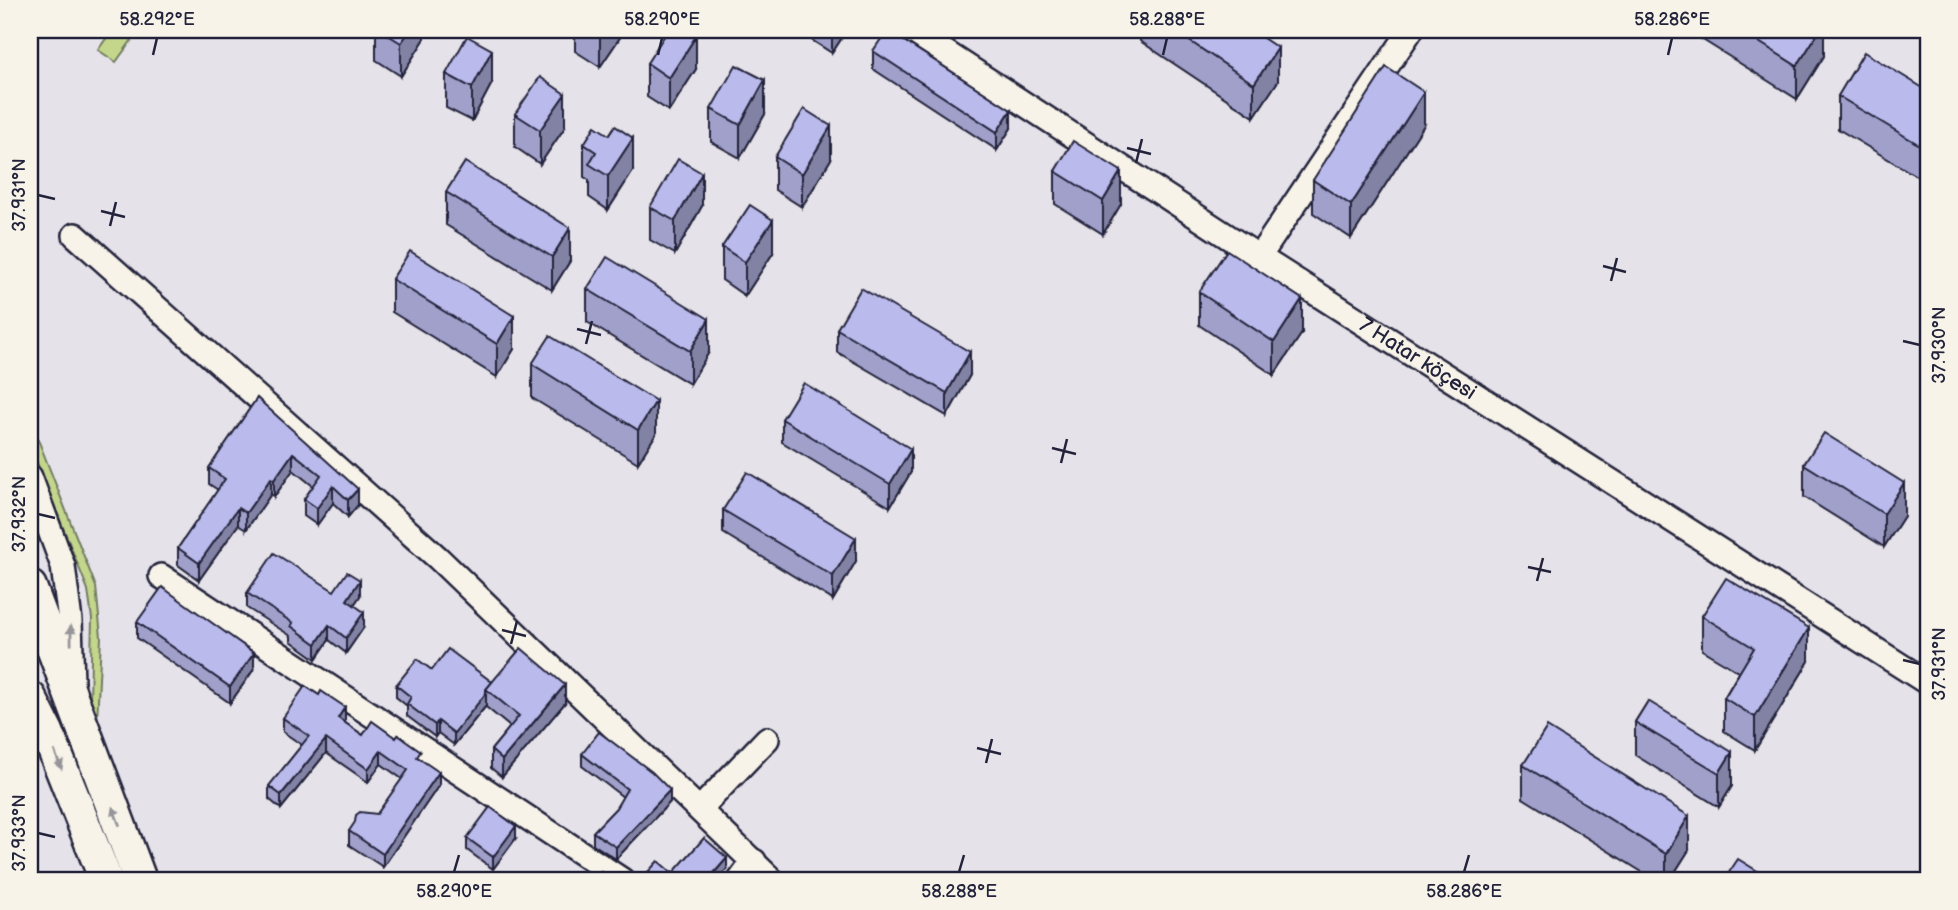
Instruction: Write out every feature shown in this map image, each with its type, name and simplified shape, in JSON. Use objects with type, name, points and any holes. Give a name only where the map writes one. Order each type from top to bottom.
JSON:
[{"type":"main road","points":[[30,587],[140,880]]},
{"type":"main road","points":[[30,698],[47,732],[106,880]]},
{"type":"street","name":"7 Hatar köçesi","points":[[911,30],[1259,257],[1928,683]]},
{"type":"street","points":[[1259,257],[1411,30]]},
{"type":"street","points":[[75,235],[438,558],[772,880]]},
{"type":"street","points":[[30,477],[62,566],[70,621],[72,703]]},
{"type":"street","points":[[161,576],[622,880]]},
{"type":"street","points":[[700,809],[767,739]]},
{"type":"street","points":[[740,880],[754,861]]},
{"type":"green space","points":[[112,30],[124,30],[134,37],[116,62],[98,50]]},
{"type":"green space","points":[[30,419],[96,587],[101,637],[97,722],[92,714],[90,701],[92,619],[88,590],[30,445]]},
{"type":"building","points":[[380,30],[410,30],[401,43]]},
{"type":"building","points":[[668,30],[685,30],[696,36],[669,78],[647,63]]},
{"type":"building","points":[[887,30],[1011,110],[997,132],[873,51]]},
{"type":"building","points":[[1173,30],[1251,30],[1278,48],[1254,84]]},
{"type":"building","points":[[1740,30],[1820,30],[1797,66]]},
{"type":"building","points":[[467,36],[492,50],[472,88],[446,74]]},
{"type":"building","points":[[1864,52],[1928,91],[1928,150],[1838,96]]},
{"type":"building","points":[[736,65],[765,80],[740,125],[711,109]]},
{"type":"building","points":[[1386,67],[1424,92],[1351,205],[1313,180]]},
{"type":"building","points":[[540,77],[565,94],[540,130],[515,114]]},
{"type":"building","points":[[804,109],[831,126],[802,174],[775,157]]},
{"type":"building","points":[[595,126],[609,135],[615,126],[633,138],[608,176],[589,164],[596,152],[584,144]]},
{"type":"building","points":[[1073,141],[1121,171],[1103,201],[1055,171]]},
{"type":"building","points":[[678,159],[702,173],[675,221],[650,207]]},
{"type":"building","points":[[465,162],[570,228],[552,257],[446,192]]},
{"type":"building","points":[[750,205],[773,220],[745,262],[722,247]]},
{"type":"building","points":[[1227,250],[1302,299],[1274,342],[1199,292]]},
{"type":"building","points":[[410,251],[514,316],[497,344],[392,279]]},
{"type":"building","points":[[607,257],[709,319],[690,351],[587,289]]},
{"type":"building","points":[[861,288],[970,352],[947,393],[837,329]]},
{"type":"building","points":[[550,336],[656,401],[638,430],[532,364]]},
{"type":"building","points":[[804,383],[911,449],[890,484],[782,419]]},
{"type":"building","points":[[257,398],[358,489],[348,500],[333,486],[317,508],[304,499],[321,475],[293,453],[246,513],[238,508],[199,563],[178,548],[225,479],[209,468]]},
{"type":"building","points":[[1824,433],[1904,483],[1884,514],[1804,464]]},
{"type":"building","points":[[747,472],[856,538],[833,576],[723,510]]},
{"type":"building","points":[[274,553],[334,591],[347,572],[360,580],[347,600],[364,612],[346,638],[329,625],[316,644],[291,626],[293,623],[247,593]]},
{"type":"building","points":[[1726,578],[1809,628],[1755,717],[1724,698],[1754,648],[1702,616]]},
{"type":"building","points":[[162,587],[254,653],[230,687],[137,622]]},
{"type":"building","points":[[521,648],[565,685],[502,760],[491,750],[519,716],[486,689]]},
{"type":"building","points":[[448,649],[492,682],[454,733],[438,721],[435,725],[407,704],[411,697],[396,685],[417,659],[432,670]]},
{"type":"building","points":[[305,686],[319,695],[321,691],[345,707],[338,718],[363,735],[372,721],[421,751],[417,757],[439,772],[383,854],[349,831],[360,812],[377,814],[408,770],[381,751],[368,769],[326,739],[281,795],[269,786],[309,736],[283,718]]},
{"type":"building","points":[[1648,701],[1732,752],[1719,773],[1635,722]]},
{"type":"building","points":[[1547,727],[1689,816],[1666,854],[1523,765]]},
{"type":"building","points":[[599,732],[652,772],[670,790],[616,847],[593,832],[616,808],[627,789],[582,754]]},
{"type":"building","points":[[490,807],[516,826],[493,857],[467,838]]},
{"type":"building","points":[[704,838],[727,858],[708,880],[681,880],[673,873]]},
{"type":"building","points":[[1738,859],[1772,880],[1724,880]]},
{"type":"building","points":[[658,861],[672,873],[666,880],[657,880],[648,872]]},
{"type":"building","points":[[601,872],[612,880],[595,880]]}]
